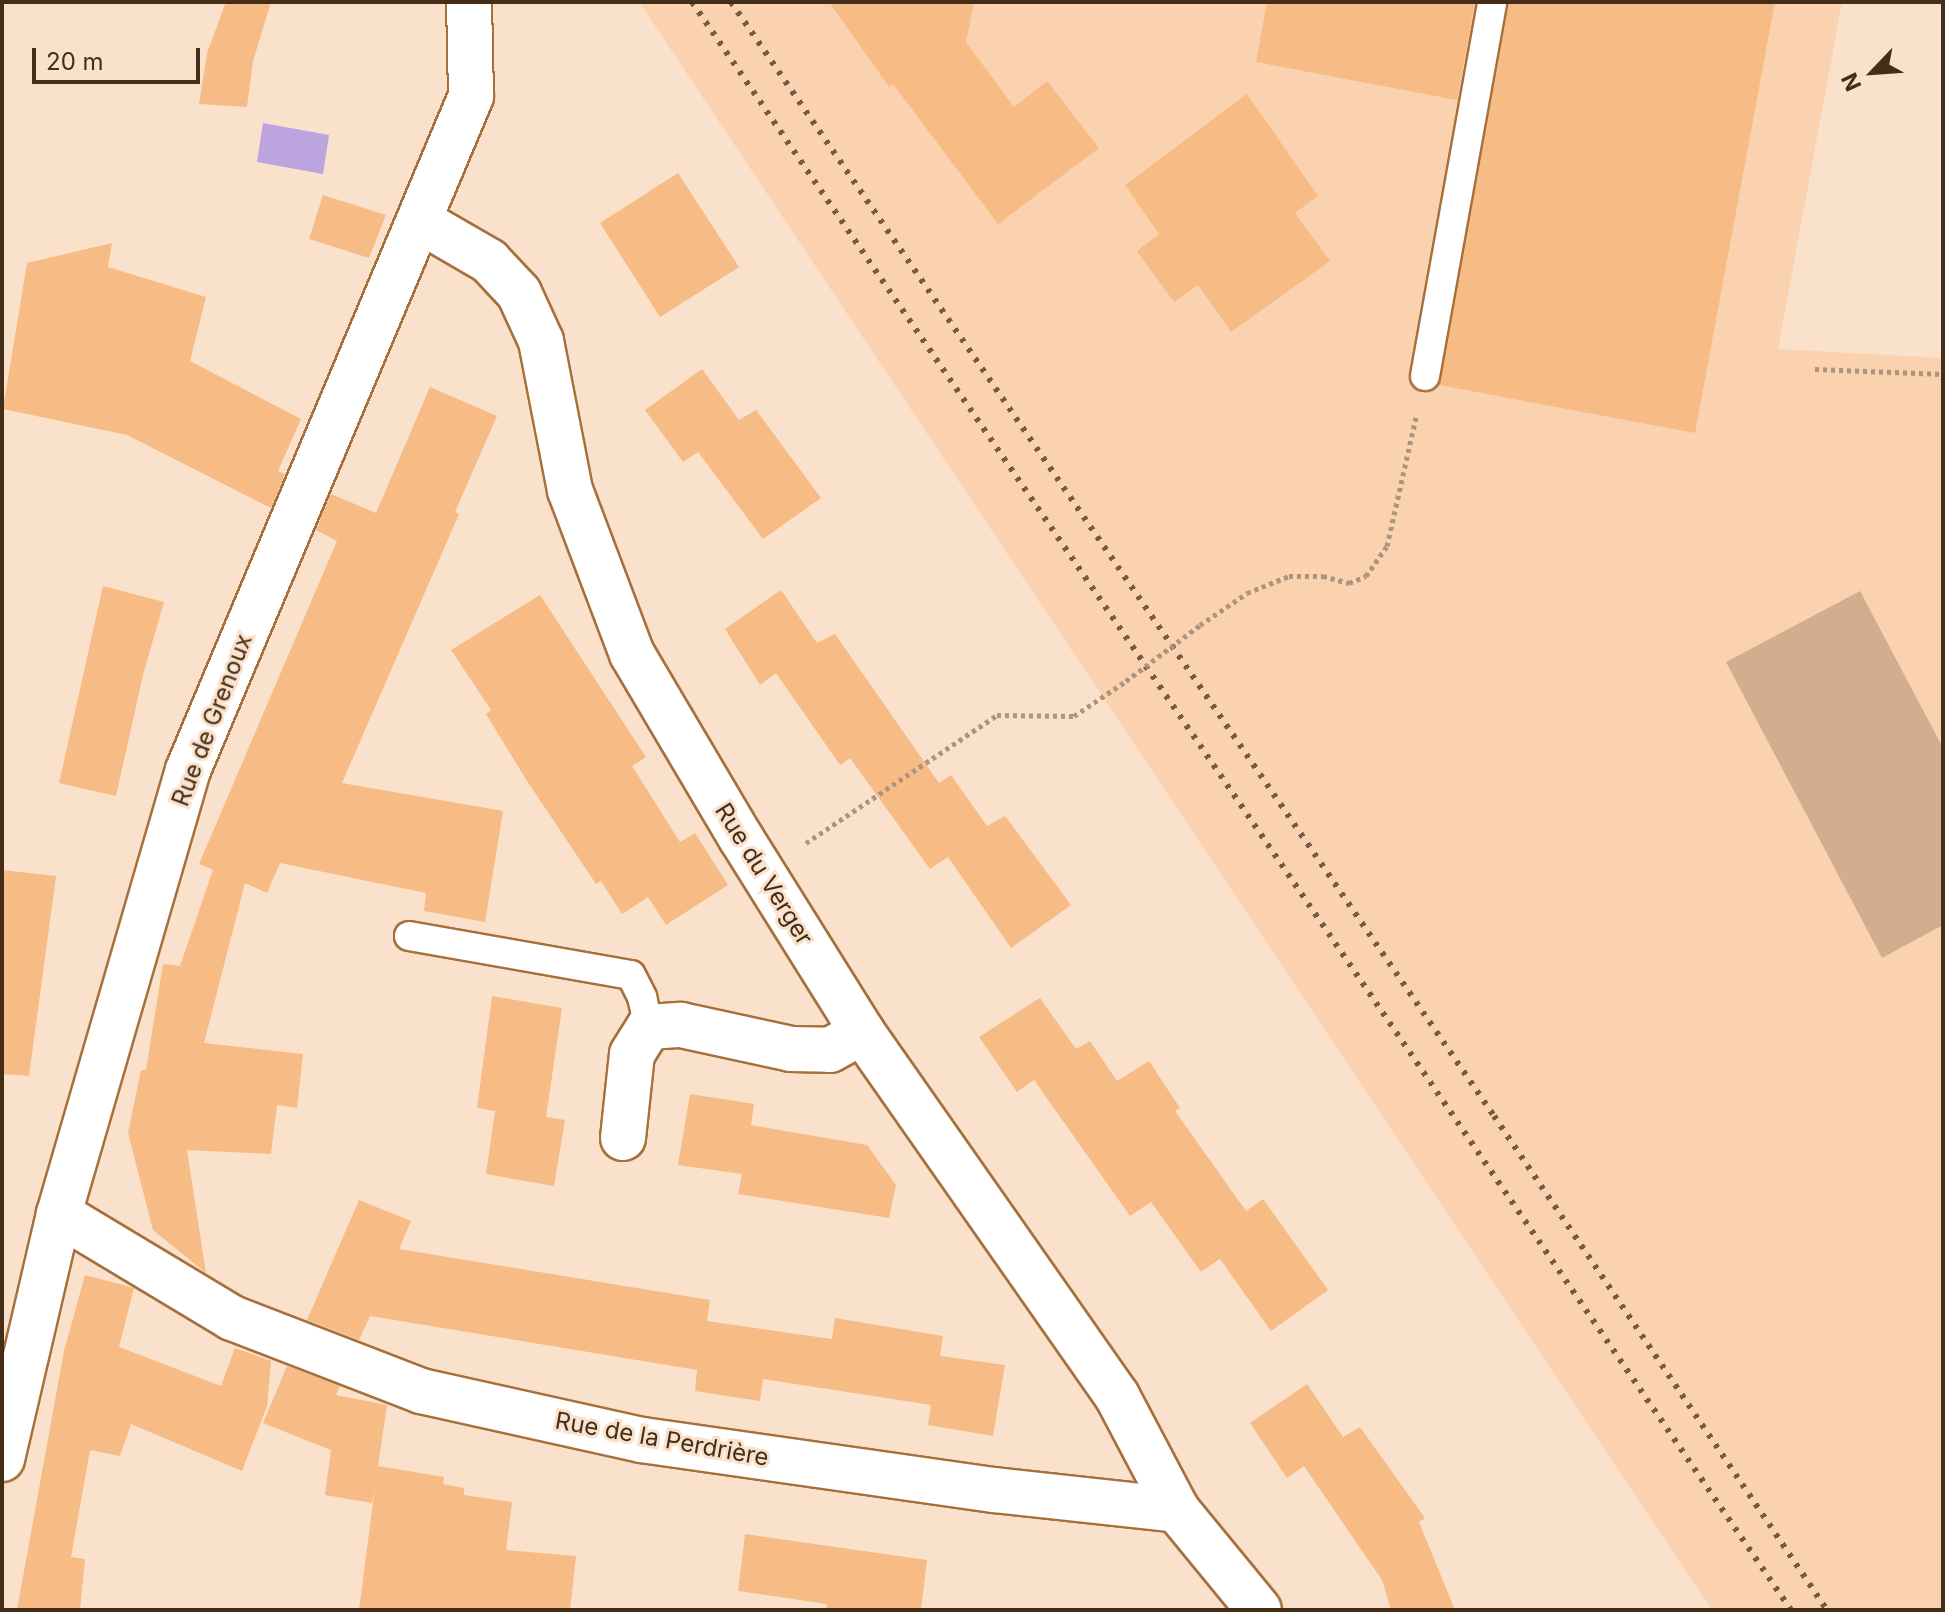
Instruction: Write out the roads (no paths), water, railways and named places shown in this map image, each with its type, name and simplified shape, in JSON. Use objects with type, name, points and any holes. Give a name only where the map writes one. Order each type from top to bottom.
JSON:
[{"type":"street","name":"Rue de Grenoux","points":[[2,1459],[59,1214],[188,770],[471,96],[469,2]]},
{"type":"street","name":"Rue du Verger","points":[[420,221],[489,261],[519,293],[541,341],[570,490],[632,654],[862,1032],[1117,1396],[1177,1510]]},
{"type":"street","points":[[623,1138],[632,1054],[649,1027],[681,1025],[804,1049],[830,1050],[862,1032]]},
{"type":"street","name":"Rue de la Perdrière","points":[[59,1214],[232,1318],[421,1391],[642,1440],[994,1490],[1177,1510]]},
{"type":"street","points":[[1177,1510],[1259,1610]]},
{"type":"lane","points":[[1425,376],[1492,2]]},
{"type":"lane","points":[[409,936],[631,975],[642,997],[649,1027]]},
{"type":"railway","points":[[692,2],[1791,1610]]},
{"type":"railway","points":[[731,2],[1494,1116],[1827,1610]]}]
